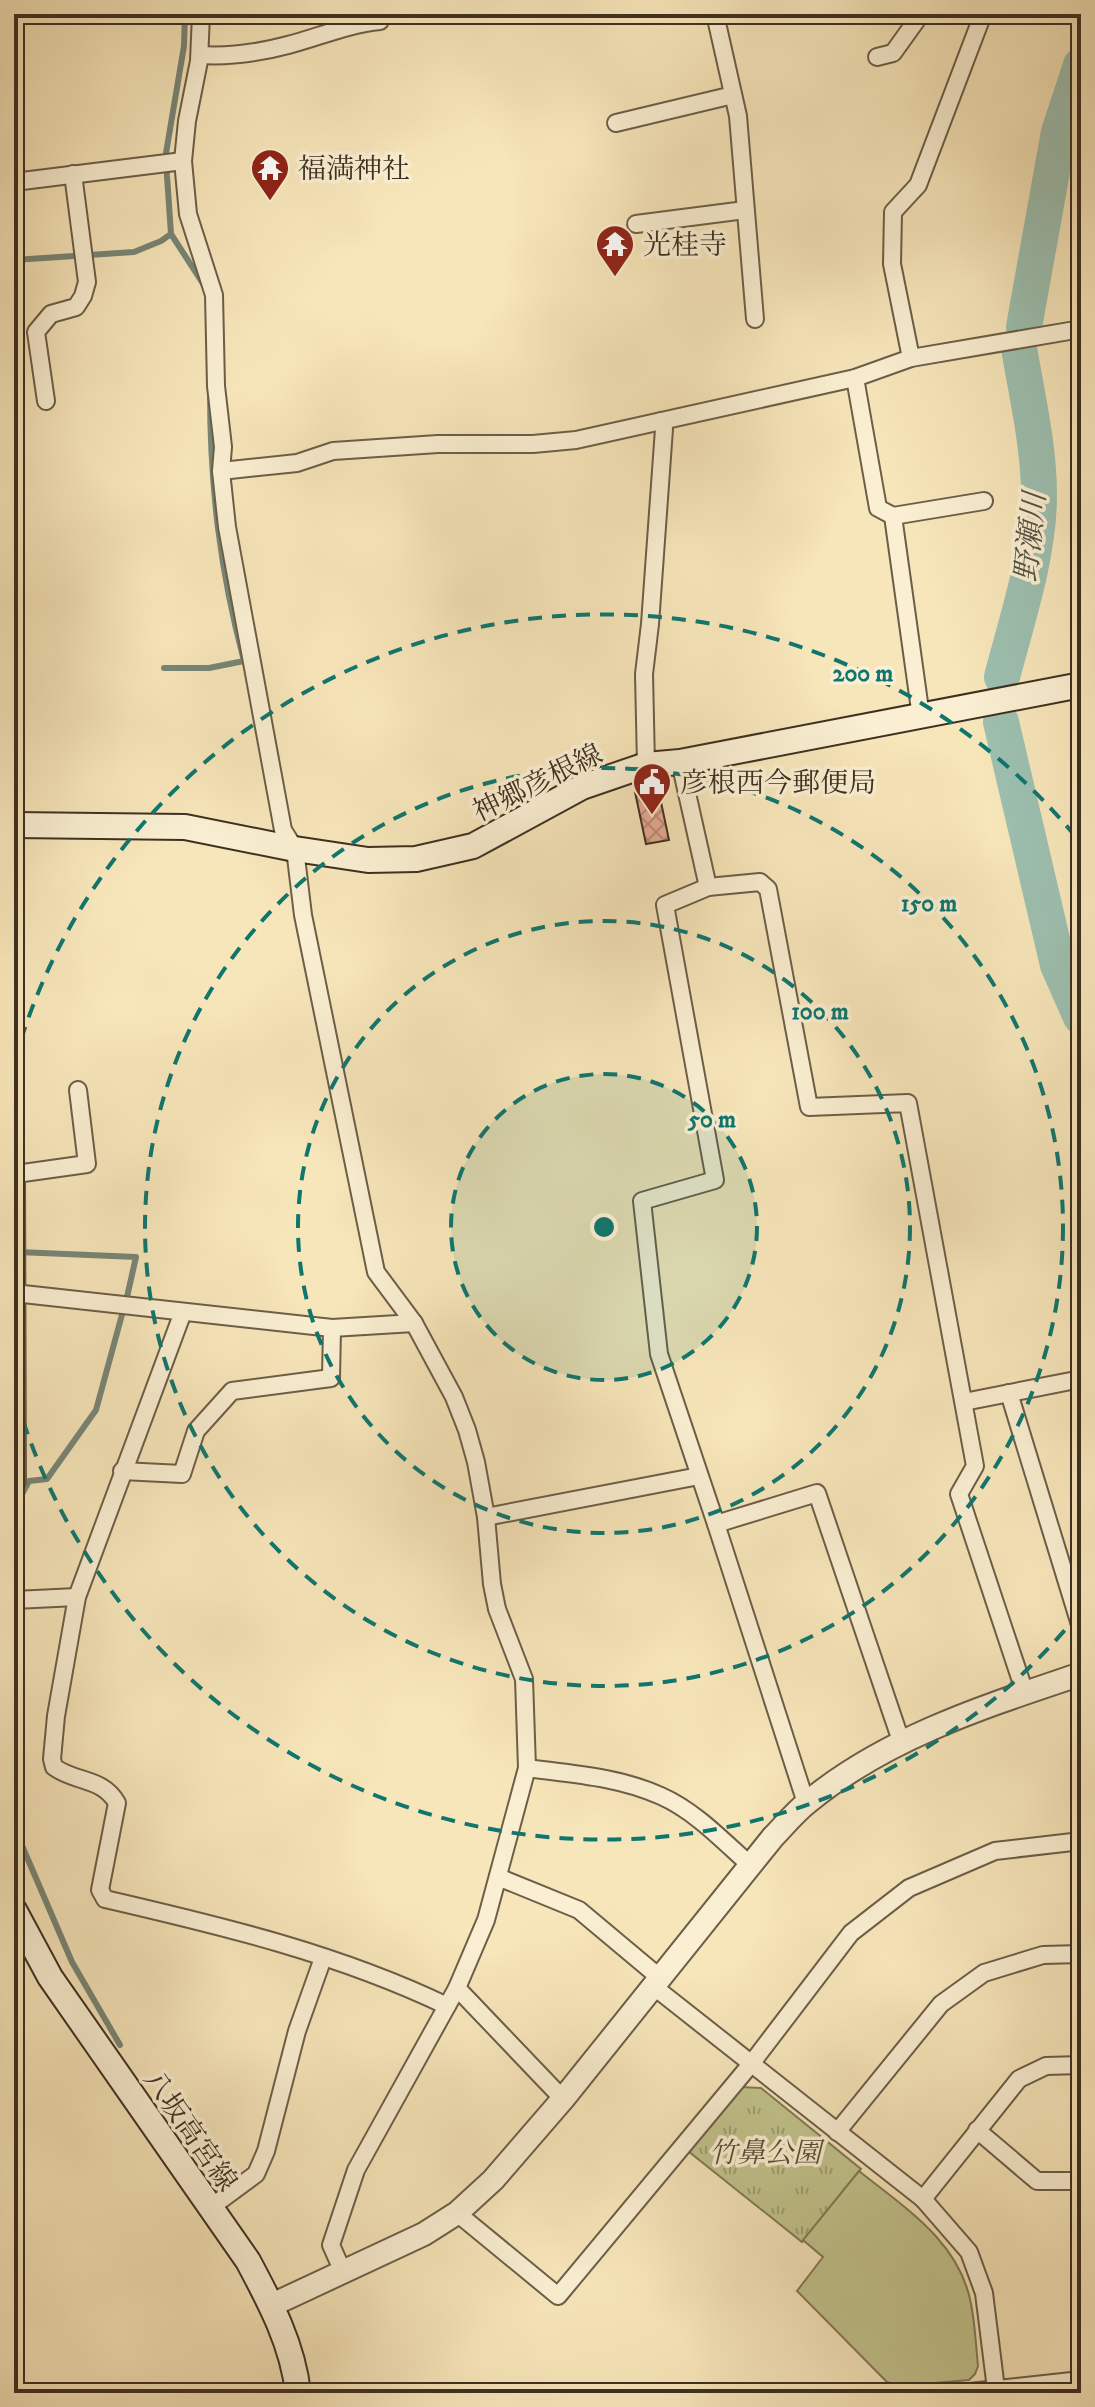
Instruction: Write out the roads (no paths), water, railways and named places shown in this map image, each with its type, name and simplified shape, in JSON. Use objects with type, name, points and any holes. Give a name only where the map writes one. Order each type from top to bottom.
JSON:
[{"type":"main road","name":"神郷彦根線","points":[[14,825],[185,827],[368,860],[416,859],[473,846],[582,787],[646,765],[680,762],[1081,685]]},
{"type":"main road","name":"八坂高宮線","points":[[14,1910],[50,1977],[248,2261],[272,2305],[289,2351],[298,2393]]},
{"type":"street","points":[[201,14],[200,55],[187,121],[173,162],[214,295],[217,322],[216,386],[227,527],[283,830],[295,849],[303,915],[376,1272],[414,1323],[454,1397],[467,1430],[486,1517],[497,1609],[524,1679],[527,1768],[486,1920],[457,1988],[356,2170],[331,2245],[343,2272]]},
{"type":"street","points":[[715,14],[738,116],[755,319]]},
{"type":"street","points":[[877,57],[893,53],[921,14]]},
{"type":"street","points":[[911,358],[892,264],[893,212],[918,185],[983,14]]},
{"type":"street","points":[[200,55],[232,57],[286,46],[361,23],[380,21]]},
{"type":"street","points":[[616,123],[733,95]]},
{"type":"street","points":[[14,182],[173,162]]},
{"type":"street","points":[[46,401],[36,332],[51,314],[76,307],[87,282],[73,174]]},
{"type":"street","points":[[636,224],[745,210]]},
{"type":"street","points":[[221,471],[297,463],[333,451],[576,440],[855,378],[911,358],[1081,329]]},
{"type":"street","points":[[855,378],[878,508],[893,516],[984,501]]},
{"type":"street","points":[[646,765],[644,674],[664,429],[661,421]]},
{"type":"street","points":[[893,516],[921,717]]},
{"type":"street","points":[[680,762],[708,887]]},
{"type":"street","points":[[806,1803],[659,1354],[642,1201],[715,1180],[665,905],[708,887],[760,882],[768,889],[809,1107],[908,1103],[975,1466],[959,1494],[1025,1693]]},
{"type":"street","points":[[14,1486],[17,1482],[16,1174],[87,1164],[78,1090]]},
{"type":"street","points":[[15,1294],[332,1328],[414,1323]]},
{"type":"street","points":[[183,1312],[77,1597],[56,1716],[52,1759],[59,1771],[84,1778],[111,1792],[117,1803],[100,1890],[105,1899],[230,1928],[392,1980],[447,2006]]},
{"type":"street","points":[[122,1471],[182,1474],[196,1431],[232,1391],[331,1378],[332,1328]]},
{"type":"street","points":[[964,1402],[1081,1379]]},
{"type":"street","points":[[1009,1393],[1081,1628]]},
{"type":"street","points":[[486,1517],[699,1476]]},
{"type":"street","points":[[716,1524],[817,1493],[901,1741]]},
{"type":"street","points":[[14,1600],[77,1597]]},
{"type":"street","points":[[272,2305],[424,2234],[457,2213],[493,2180],[563,2099],[750,1865],[806,1803],[858,1766],[901,1741],[1081,1674]]},
{"type":"street","points":[[527,1768],[622,1781],[663,1797],[697,1818],[750,1865]]},
{"type":"street","points":[[457,2213],[558,2296],[751,2064],[851,1933],[909,1888],[995,1851],[1081,1841]]},
{"type":"street","points":[[498,1877],[579,1910],[751,2064],[923,2199],[969,2252],[974,2265],[984,2293],[996,2389]]},
{"type":"street","points":[[837,2132],[941,2004],[984,1973],[1043,1955],[1081,1954]]},
{"type":"street","points":[[210,2208],[256,2174],[266,2151],[297,2031],[323,1958]]},
{"type":"street","points":[[457,1988],[563,2099]]},
{"type":"street","points":[[923,2199],[1019,2079],[1046,2066],[1081,2065]]},
{"type":"street","points":[[977,2130],[1037,2181],[1081,2181]]},
{"type":"street","points":[[960,2393],[1081,2380]]},
{"type":"waterway","points":[[185,14],[184,46],[166,153],[171,234],[204,285]]},
{"type":"waterway","name":"野瀬川","points":[[1024,327],[1059,132],[1081,65]]},
{"type":"waterway","points":[[14,260],[134,252],[171,234]]},
{"type":"waterway","name":"野瀬川","points":[[1002,677],[1026,587],[1038,518],[1037,458],[1019,348]]},
{"type":"waterway","points":[[164,668],[209,668],[244,661],[218,528],[210,392]]},
{"type":"waterway","name":"野瀬川","points":[[1001,722],[1058,965],[1081,1017]]},
{"type":"waterway","points":[[18,1252],[136,1257],[127,1297]]},
{"type":"waterway","points":[[14,1509],[29,1481],[47,1479],[96,1410],[123,1311]]},
{"type":"waterway","points":[[14,1827],[72,1962],[120,2045]]},
{"type":"place","name":"福満神社","points":[[270,202]]},
{"type":"place","name":"光桂寺","points":[[615,278]]},
{"type":"place","name":"彦根西今郵便局","points":[[652,816]]},
{"type":"park label","name":"竹鼻公園","points":[[765,2152]]}]
